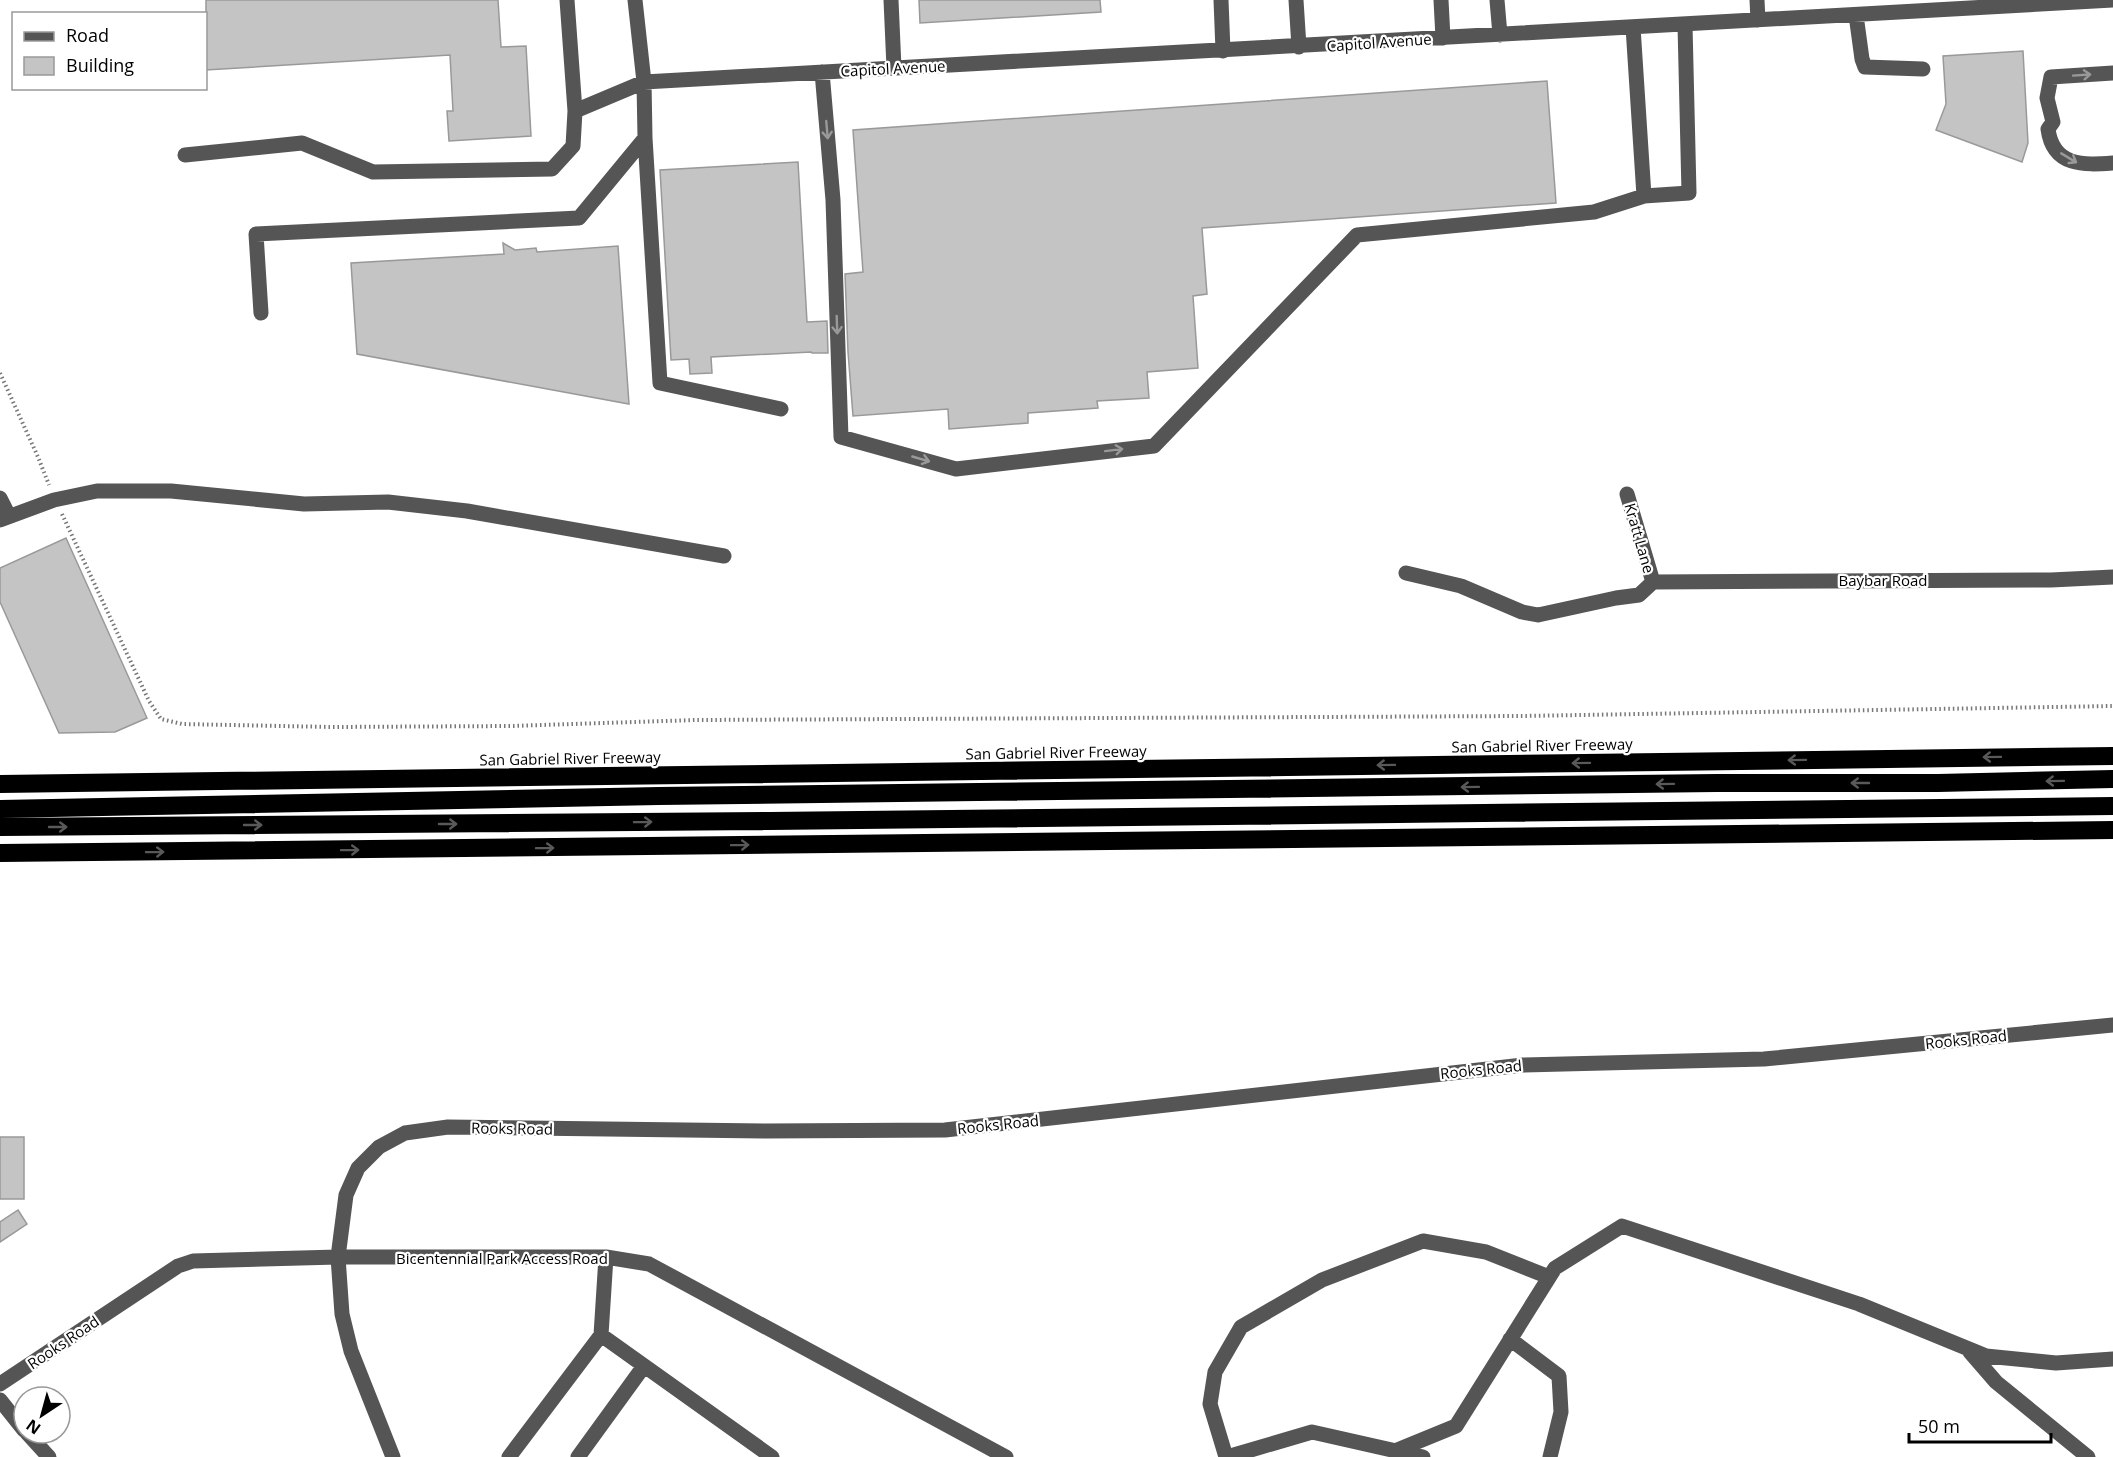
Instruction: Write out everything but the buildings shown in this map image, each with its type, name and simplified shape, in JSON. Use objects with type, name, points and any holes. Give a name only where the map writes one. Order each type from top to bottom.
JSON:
[{"type":"highway","name":"San Gabriel River Freeway","points":[[0,784],[2113,756]]},
{"type":"highway","points":[[0,809],[612,797],[1717,783],[1938,783],[2113,779]]},
{"type":"highway","points":[[0,827],[2113,806]]},
{"type":"highway","points":[[0,853],[2113,830]]},
{"type":"highway","points":[[0,860],[97,853]]},
{"type":"street","points":[[185,155],[302,143],[373,172],[552,169],[573,146],[574,111],[567,0]]},
{"type":"street","points":[[635,0],[644,82],[645,138],[660,383],[781,409]]},
{"type":"street","points":[[891,0],[894,68]]},
{"type":"street","points":[[1221,0],[1223,51]]},
{"type":"street","points":[[1296,0],[1299,47]]},
{"type":"street","points":[[1440,0],[1443,38]]},
{"type":"street","points":[[1497,0],[1500,35]]},
{"type":"street","points":[[1757,0],[1758,20]]},
{"type":"street","name":"Capitol Avenue","points":[[574,111],[644,82],[1856,15],[1876,7],[2113,0]]},
{"type":"street","points":[[1856,15],[1865,67],[1923,69]]},
{"type":"street","points":[[822,72],[832,200],[841,437],[956,469],[1154,446],[1357,235],[1594,212],[1644,196],[1689,193],[1685,25]]},
{"type":"street","points":[[1633,27],[1644,196]]},
{"type":"street","points":[[2113,73],[2051,77],[2047,98],[2053,122],[2048,129],[2050,138],[2063,156],[2082,165],[2113,163]]},
{"type":"street","points":[[261,313],[256,234],[579,218],[645,138]]},
{"type":"street","points":[[0,498],[5,518],[54,500],[98,491],[171,491],[304,504],[388,502],[467,511],[724,556]]},
{"type":"street","name":"Kratt Lane","points":[[1627,494],[1653,582]]},
{"type":"street","points":[[1407,573],[1461,586],[1522,612],[1538,615],[1639,595],[1653,582]]},
{"type":"street","name":"Baybar Road","points":[[1653,582],[2040,580],[2113,577]]},
{"type":"street","name":"Rooks Road","points":[[0,1384],[178,1266],[194,1261],[338,1257],[346,1195],[358,1168],[379,1147],[405,1133],[448,1127],[755,1131],[945,1130],[1523,1065],[1764,1059],[2113,1024]]},
{"type":"street","points":[[1395,1451],[1456,1426],[1555,1268],[1622,1226],[1859,1304],[1986,1356],[2056,1363],[2113,1359]]},
{"type":"street","points":[[1423,1457],[1312,1432],[1226,1457],[1210,1404],[1215,1372],[1241,1327],[1322,1280],[1423,1240],[1486,1252],[1549,1277]]},
{"type":"street","points":[[338,1257],[342,1314],[351,1351],[393,1457]]},
{"type":"street","name":"Bicentennial Park Access Road","points":[[338,1257],[606,1257],[649,1264],[1006,1457]]},
{"type":"street","points":[[509,1457],[601,1335],[606,1257]]},
{"type":"street","points":[[601,1335],[772,1457]]},
{"type":"street","points":[[1510,1339],[1559,1376],[1561,1412],[1550,1457]]},
{"type":"street","points":[[1967,1349],[1996,1382],[2088,1457]]},
{"type":"street","points":[[578,1457],[644,1366]]},
{"type":"street","points":[[0,1400],[12,1415]]},
{"type":"street","points":[[38,1445],[49,1457]]},
{"type":"path","points":[[0,373],[38,457],[54,500],[148,701],[161,718],[182,724],[331,727],[511,726],[696,720],[1522,716],[2113,706]]}]
